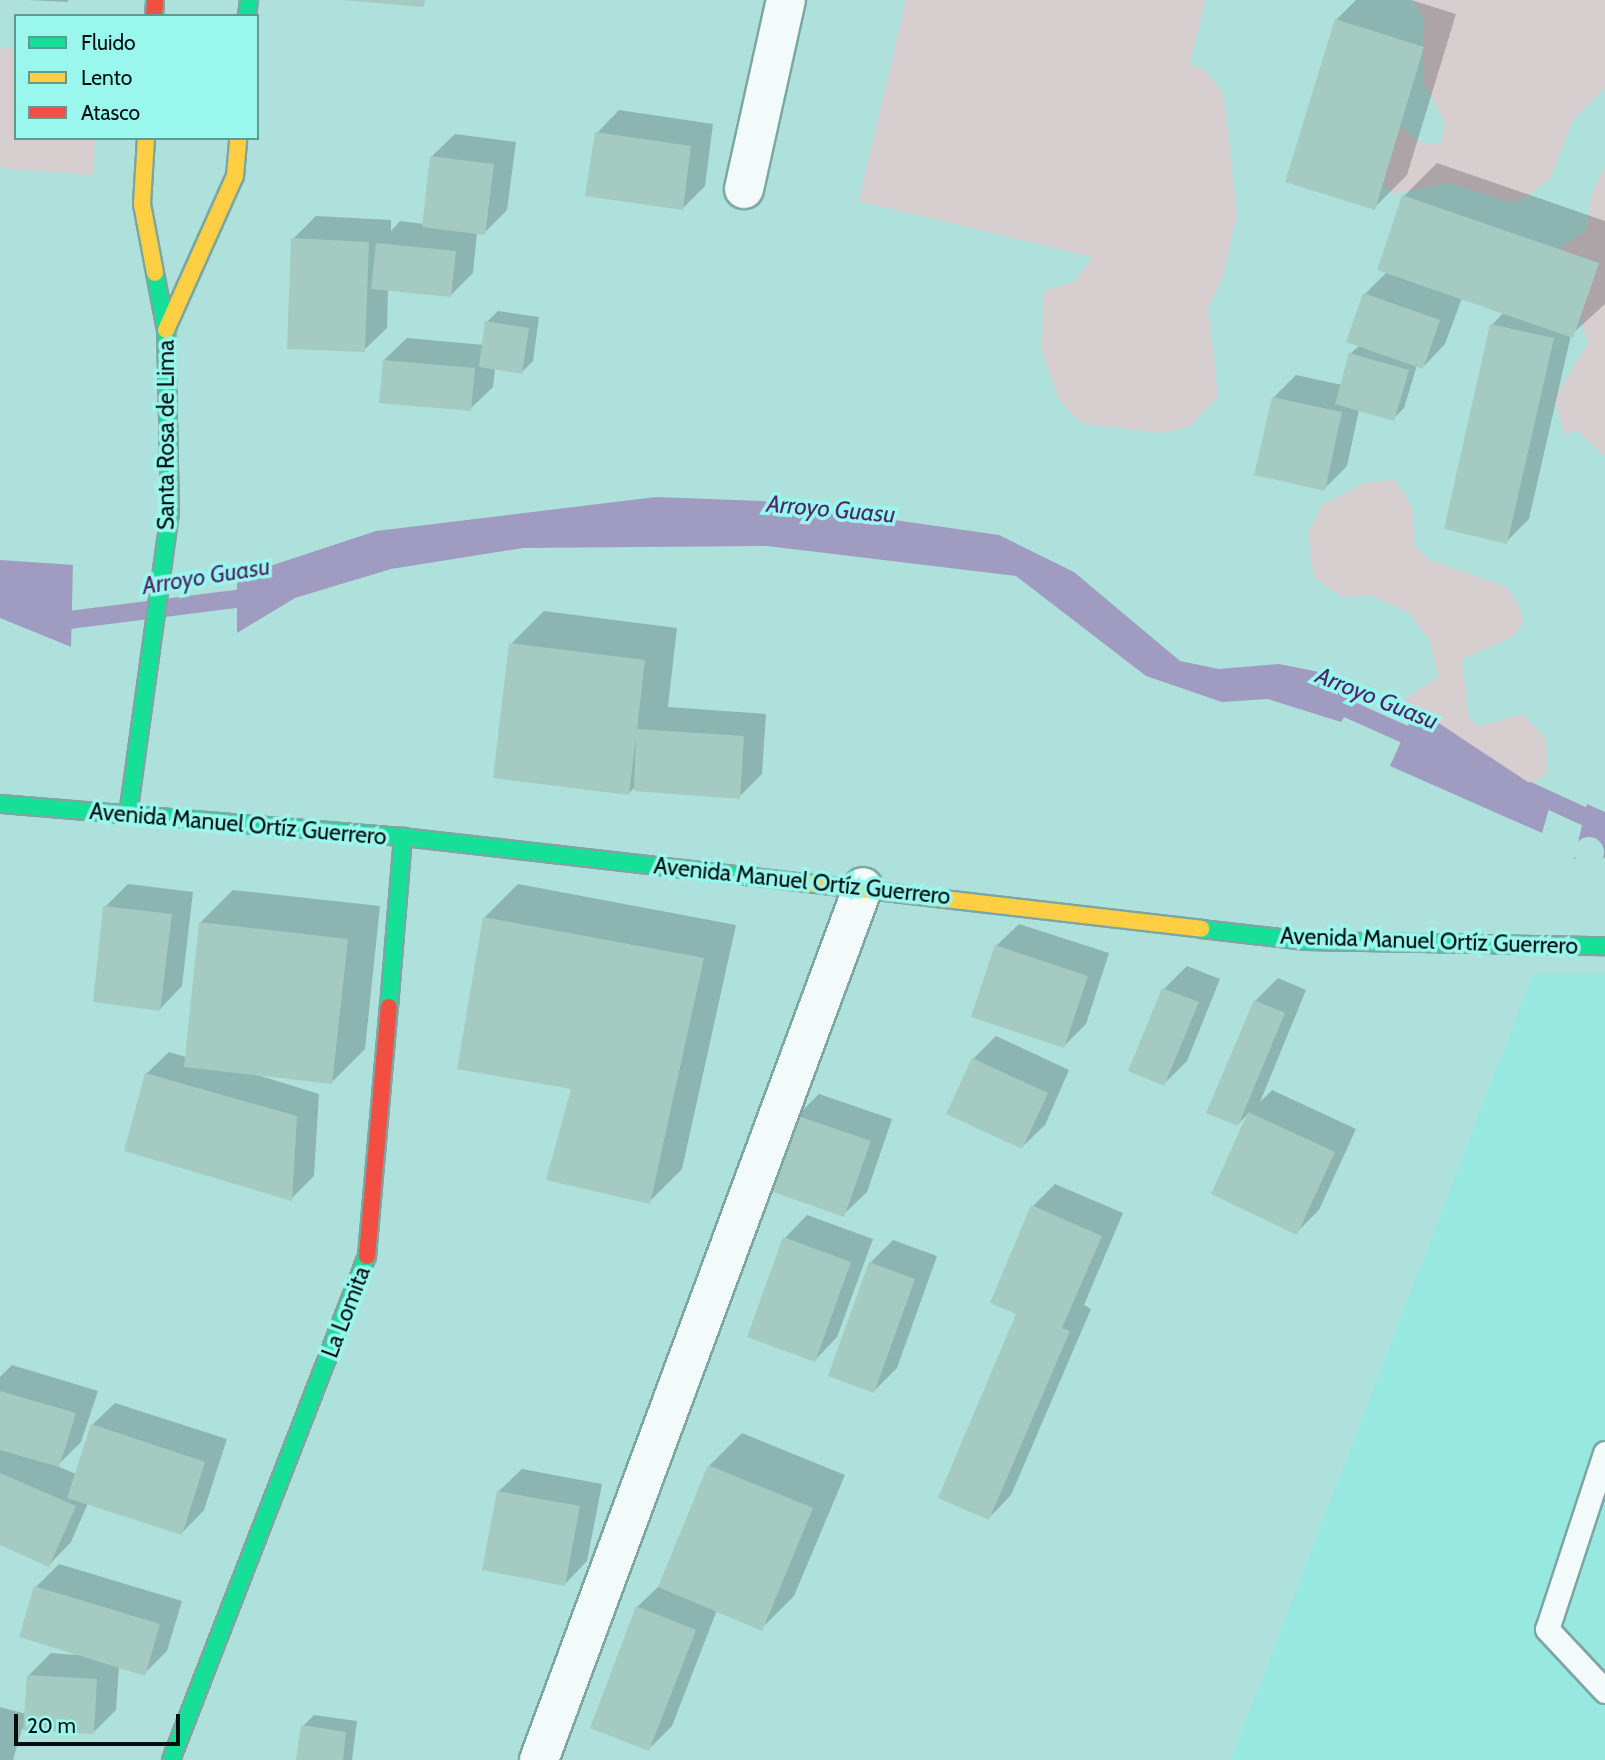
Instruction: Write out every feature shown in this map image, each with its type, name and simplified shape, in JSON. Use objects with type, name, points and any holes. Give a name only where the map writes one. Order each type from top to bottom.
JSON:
[{"type":"street","points":[[744,189],[786,0]]},
{"type":"street","name":"Santa Rosa de Lima","points":[[128,815],[170,514],[166,330],[142,204],[146,140]]},
{"type":"street","points":[[166,330],[235,176],[238,140]]},
{"type":"street","name":"Avenida Manuel Ortíz Guerrero","points":[[0,804],[403,837],[863,887],[1306,941],[1605,946]]},
{"type":"street","name":"La Lomita","points":[[171,1760],[367,1259],[403,837]]},
{"type":"street","points":[[539,1760],[863,887]]},
{"type":"lane","points":[[1605,1453],[1547,1629],[1605,1691]]},
{"type":"shaded area","points":[[906,0],[1205,0],[1190,65],[1204,69],[1224,95],[1237,214],[1223,278],[1208,307],[1218,396],[1189,427],[1163,433],[1082,424],[1058,398],[1041,348],[1044,291],[1075,281],[1092,257],[859,201]]},
{"type":"shaded area","points":[[1413,0],[1605,0],[1605,88],[1574,118],[1550,179],[1526,197],[1514,203],[1450,183],[1393,194],[1352,151],[1399,125],[1420,142],[1441,145],[1445,123],[1423,82],[1423,16]]},
{"type":"shaded area","points":[[0,48],[14,49],[14,140],[95,140],[93,175],[0,168]]},
{"type":"shaded area","points":[[1605,165],[1605,457],[1577,430],[1565,435],[1554,399],[1588,343],[1557,250],[1587,230],[1591,196]]},
{"type":"shaded area","points":[[1395,480],[1412,507],[1415,545],[1430,560],[1507,587],[1520,609],[1523,623],[1512,637],[1462,659],[1469,719],[1479,726],[1523,714],[1546,738],[1547,773],[1535,782],[1494,793],[1416,732],[1395,705],[1438,677],[1430,641],[1409,613],[1370,595],[1342,597],[1314,577],[1308,534],[1322,505],[1367,482]]},
{"type":"shaded area","points":[[656,497],[762,501],[999,535],[1074,572],[1180,661],[1219,669],[1279,664],[1324,673],[1360,694],[1341,722],[1268,699],[1222,702],[1146,676],[1016,576],[767,546],[523,548],[391,569],[295,598],[237,633],[237,577],[376,531]]},
{"type":"shaded area","points":[[0,560],[90,566],[91,655],[0,618]]},
{"type":"shaded area","points":[[1416,708],[1552,798],[1542,833],[1390,766]]},
{"type":"shaded area","points":[[1587,804],[1605,812],[1605,858],[1574,859]]},
{"type":"shaded area","points":[[1533,974],[1605,974],[1605,1760],[1231,1760]]},
{"type":"pier","points":[[73,562],[93,565],[91,659],[71,651]]},
{"type":"pier","points":[[1589,837],[1595,838],[1603,846],[1603,858],[1595,866],[1589,867],[1583,866],[1575,858],[1574,852],[1575,846],[1583,838]]},
{"type":"building","points":[[341,0],[425,0],[424,7]]},
{"type":"building","points":[[1335,19],[1424,47],[1375,210],[1285,182]]},
{"type":"building","points":[[595,132],[691,146],[683,210],[585,196]]},
{"type":"building","points":[[430,156],[494,164],[485,235],[422,227]]},
{"type":"building","points":[[1402,195],[1599,263],[1573,338],[1377,270]]},
{"type":"building","points":[[291,238],[369,242],[365,352],[287,349]]},
{"type":"building","points":[[376,243],[456,251],[451,297],[371,289]]},
{"type":"building","points":[[1363,293],[1440,320],[1423,369],[1346,342]]},
{"type":"building","points":[[485,321],[529,328],[522,374],[479,367]]},
{"type":"building","points":[[1490,324],[1554,338],[1507,544],[1444,529]]},
{"type":"building","points":[[1349,353],[1409,370],[1394,421],[1335,404]]},
{"type":"building","points":[[383,360],[475,368],[471,411],[379,403]]},
{"type":"building","points":[[1272,397],[1342,412],[1325,491],[1254,475]]},
{"type":"building","points":[[509,643],[645,660],[637,729],[744,736],[740,799],[634,791],[636,735],[629,795],[493,778]]},
{"type":"building","points":[[103,906],[172,914],[160,1011],[93,1002]]},
{"type":"building","points":[[483,917],[704,958],[650,1204],[546,1180],[571,1089],[457,1069]]},
{"type":"building","points":[[199,922],[348,939],[332,1084],[184,1067]]},
{"type":"building","points":[[995,945],[1088,976],[1064,1048],[971,1017]]},
{"type":"building","points":[[1162,988],[1199,1002],[1164,1086],[1128,1071]]},
{"type":"building","points":[[1254,1000],[1285,1013],[1238,1126],[1206,1113]]},
{"type":"building","points":[[972,1058],[1048,1093],[1022,1149],[946,1114]]},
{"type":"building","points":[[145,1073],[297,1116],[292,1201],[124,1151]]},
{"type":"building","points":[[1248,1112],[1335,1152],[1297,1235],[1211,1194]]},
{"type":"building","points":[[795,1115],[871,1141],[844,1217],[770,1191]]},
{"type":"building","points":[[1031,1205],[1102,1236],[1062,1328],[1070,1331],[989,1520],[938,1498],[1016,1314],[990,1303]]},
{"type":"building","points":[[783,1237],[851,1262],[815,1362],[747,1337]]},
{"type":"building","points":[[869,1262],[915,1279],[874,1393],[828,1376]]},
{"type":"building","points":[[0,1391],[76,1413],[59,1467],[0,1450]]},
{"type":"building","points":[[91,1424],[205,1462],[182,1535],[67,1498]]},
{"type":"building","points":[[708,1465],[813,1508],[762,1631],[658,1587]]},
{"type":"building","points":[[0,1473],[76,1506],[49,1567],[0,1545]]},
{"type":"building","points":[[497,1491],[580,1506],[565,1586],[482,1570]]},
{"type":"building","points":[[34,1586],[160,1624],[145,1676],[19,1637]]},
{"type":"building","points":[[636,1606],[696,1630],[649,1751],[590,1728]]},
{"type":"building","points":[[27,1675],[97,1679],[94,1734],[23,1730]]},
{"type":"building","points":[[301,1725],[346,1732],[343,1760],[296,1760]]},
{"type":"waterway","name":"Arroyo Guasu","points":[[69,620],[260,596]]},
{"type":"waterway","name":"Arroyo Guasu","points":[[1328,700],[1424,743]]},
{"type":"waterway","name":"Arroyo Guasu","points":[[1529,791],[1605,826]]},
{"type":"traffic: fast","points":[[247,14],[249,0]]},
{"type":"traffic: fast","points":[[128,815],[170,514],[166,330],[155,273]]},
{"type":"traffic: fast","points":[[0,804],[403,837],[789,881]]},
{"type":"traffic: fast","points":[[389,1007],[403,837]]},
{"type":"traffic: fast","points":[[1201,929],[1306,941],[1605,946]]},
{"type":"traffic: fast","points":[[171,1760],[367,1256]]},
{"type":"traffic: slow","points":[[146,140],[142,204],[155,273]]},
{"type":"traffic: slow","points":[[166,330],[235,176],[238,140]]},
{"type":"traffic: slow","points":[[789,881],[1201,929]]},
{"type":"traffic: jam","points":[[154,14],[155,0]]},
{"type":"traffic: jam","points":[[367,1256],[389,1007]]}]
